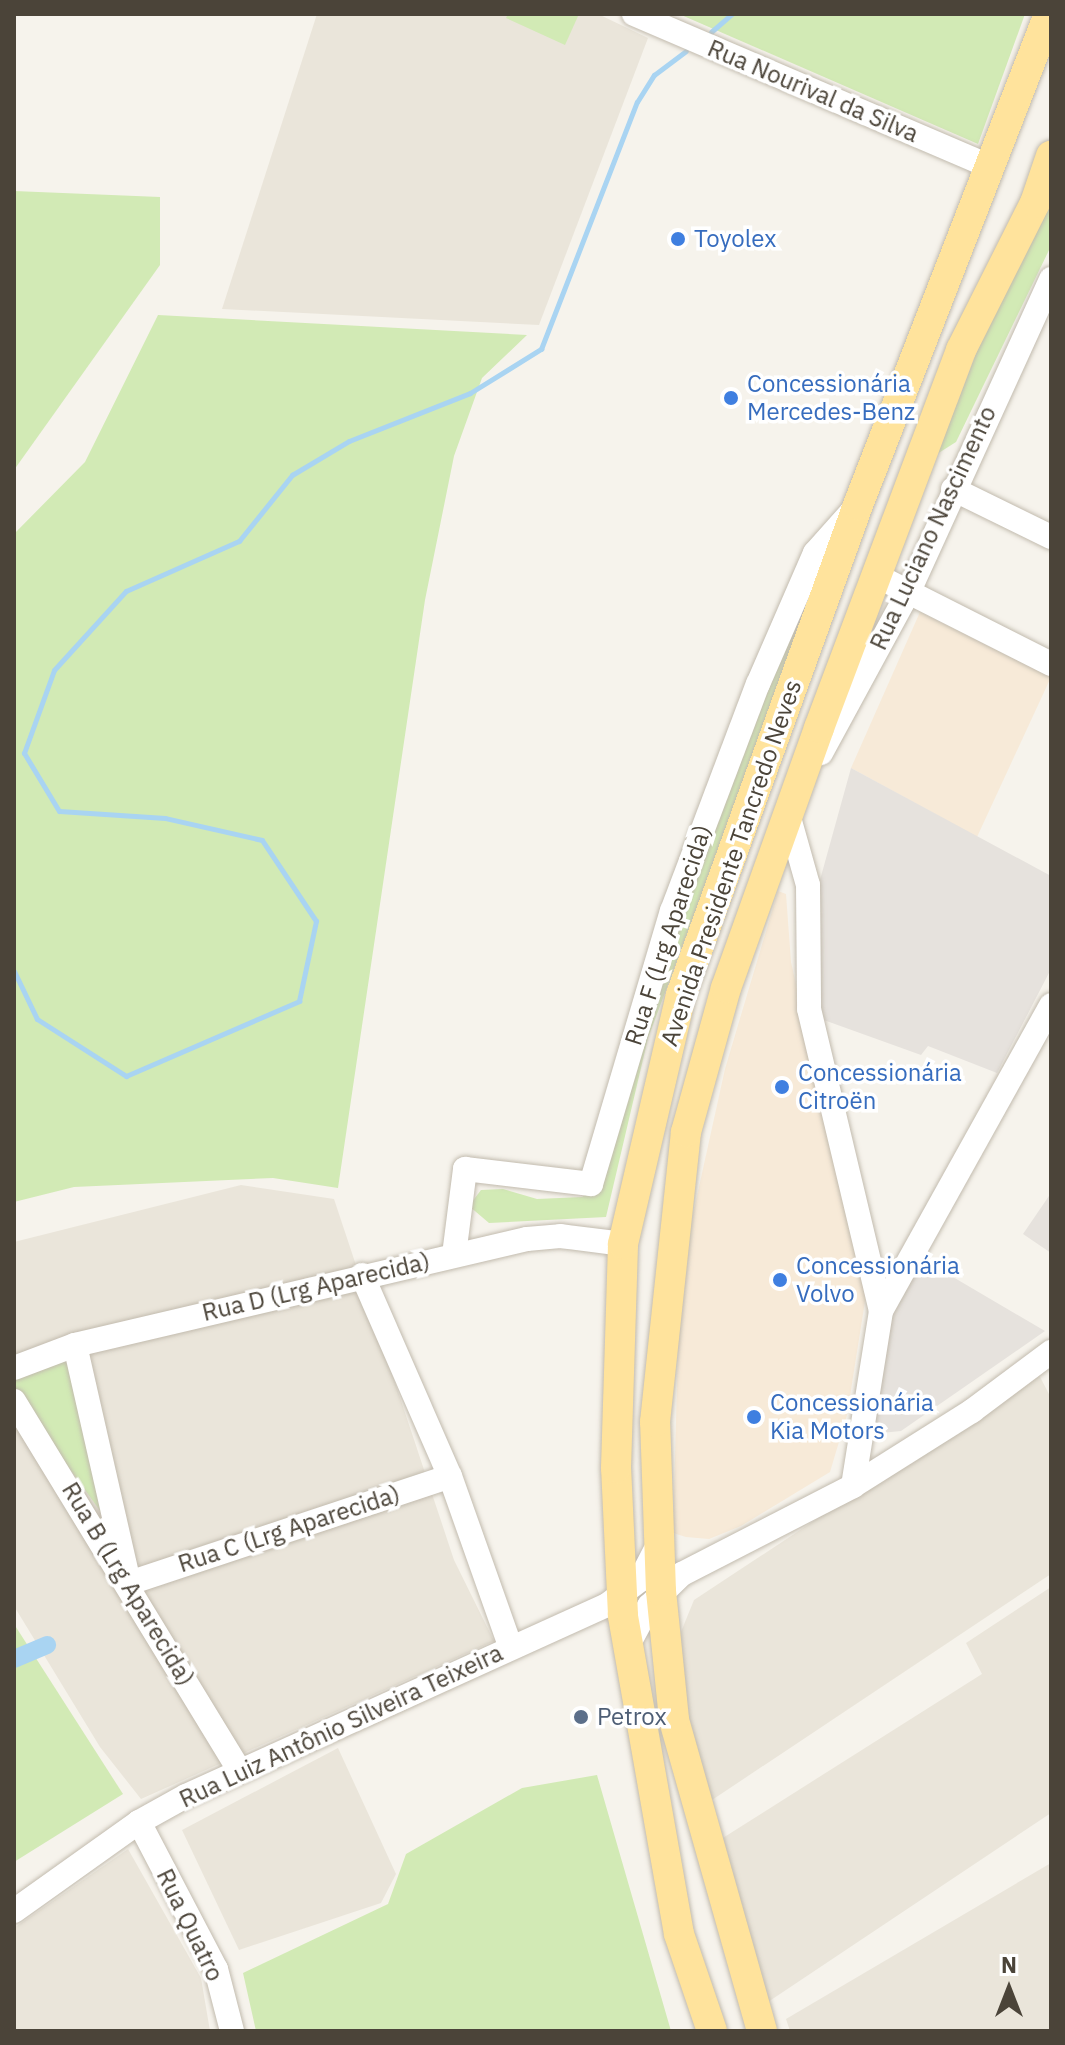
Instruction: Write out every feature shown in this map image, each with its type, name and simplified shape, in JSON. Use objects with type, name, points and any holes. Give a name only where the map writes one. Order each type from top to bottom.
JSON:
[{"type":"main road","name":"Avenida Presidente Tancredo Neves","points":[[712,2031],[679,1934],[627,1647],[621,1596],[616,1468],[623,1244],[681,995],[858,505],[1049,14]]},
{"type":"main road","name":"Avenida Presidente Tancredo Neves","points":[[762,2031],[674,1719],[661,1591],[655,1422],[686,1132],[726,988],[786,816],[961,350],[1035,203],[1051,156]]},
{"type":"street","name":"Rua Nourival da Silva","points":[[636,14],[991,167]]},
{"type":"street","name":"Rua Luciano Nascimento","points":[[786,816],[909,591],[953,489],[1045,305],[1051,279]]},
{"type":"street","points":[[953,489],[1051,537]]},
{"type":"street","name":"Rua F (Lrg Aparecida)","points":[[454,1255],[465,1169],[586,1187],[592,1182],[672,911],[758,684],[821,543],[858,505]]},
{"type":"street","points":[[877,576],[1051,664]]},
{"type":"street","points":[[786,816],[808,885],[809,1009],[881,1311]]},
{"type":"street","points":[[853,1486],[881,1311],[1051,1005]]},
{"type":"street","name":"Rua D (Lrg Aparecida)","points":[[14,1368],[75,1345],[362,1275],[542,1236],[623,1244]]},
{"type":"street","points":[[864,1236],[881,1249],[912,1254]]},
{"type":"street","points":[[362,1275],[450,1476],[511,1648]]},
{"type":"street","points":[[75,1345],[129,1583]]},
{"type":"street","points":[[627,1647],[661,1591],[682,1574],[853,1486],[972,1411],[1051,1352]]},
{"type":"street","name":"Rua B (Lrg Aparecida)","points":[[14,1401],[129,1583],[239,1769]]},
{"type":"street","name":"Rua C (Lrg Aparecida)","points":[[129,1583],[450,1476]]},
{"type":"street","name":"Rua Luiz Antônio Silveira Teixeira","points":[[14,1911],[139,1822],[239,1769],[621,1596],[640,1580],[659,1542]]},
{"type":"street","name":"Rua Quatro","points":[[139,1822],[216,1969],[232,2031]]},
{"type":"shaded area","points":[[317,14],[598,14],[648,38],[539,325],[222,309]]},
{"type":"shaded area","points":[[920,612],[1051,677],[977,837],[851,768]]},
{"type":"shaded area","points":[[851,768],[1051,876],[1051,969],[997,1073],[928,1046],[921,1055],[821,1019],[820,880]]},
{"type":"shaded area","points":[[778,891],[786,894],[791,962],[866,1295],[847,1415],[830,1472],[741,1526],[709,1539],[686,1537],[673,1533],[680,1273],[725,1069]]},
{"type":"shaded area","points":[[241,1185],[334,1199],[454,1560],[494,1641],[141,1799],[100,1747],[14,1606],[14,1242]]},
{"type":"shaded area","points":[[1051,1193],[1051,1253],[1023,1234]]},
{"type":"shaded area","points":[[924,1260],[1045,1331],[901,1431],[871,1434],[890,1311]]},
{"type":"shaded area","points":[[1038,1373],[1051,1398],[1051,1574],[703,1806],[676,1644],[694,1600]]},
{"type":"shaded area","points":[[1051,1587],[1051,1813],[768,2002],[718,1841],[982,1674],[966,1643]]},
{"type":"shaded area","points":[[338,1748],[396,1874],[381,1903],[239,1950],[182,1830]]},
{"type":"shaded area","points":[[128,1849],[201,1978],[210,2031],[14,2031],[14,1928]]},
{"type":"shaded area","points":[[1051,1863],[1051,2031],[790,2031],[786,2019]]},
{"type":"green space","points":[[508,14],[579,14],[565,45],[506,18]]},
{"type":"green space","points":[[679,14],[1025,14],[978,144]]},
{"type":"green space","points":[[1051,161],[1051,246],[956,442],[937,454]]},
{"type":"green space","points":[[14,191],[160,197],[160,265],[14,470]]},
{"type":"green space","points":[[158,315],[527,335],[482,378],[454,456],[425,600],[338,1188],[273,1178],[74,1187],[14,1202],[14,534],[85,462]]},
{"type":"green space","points":[[820,550],[829,555],[648,1038],[606,1217],[489,1223],[469,1206],[481,1190],[503,1189],[537,1199],[582,1197],[598,1186],[637,1027]]},
{"type":"green space","points":[[68,1354],[109,1523],[14,1392],[14,1376]]},
{"type":"green space","points":[[14,1624],[123,1794],[14,1862]]},
{"type":"green space","points":[[597,1775],[671,2031],[256,2031],[243,1973],[388,1904],[406,1854],[522,1788]]},
{"type":"waterway","points":[[711,32],[732,14]]},
{"type":"waterway","points":[[14,971],[37,1019],[126,1076],[299,1001],[316,921],[262,840],[165,818],[59,811],[24,753],[54,670],[126,591],[239,541],[292,475],[349,441],[470,393],[541,349],[637,102],[654,75],[686,51]]},
{"type":"waterway","points":[[14,1659],[47,1645]]},
{"type":"place","name":"Toyolex","points":[[678,239]]},
{"type":"place","name":"Concessionária Mercedes-Benz","points":[[731,398]]},
{"type":"place","name":"Concessionária Citroën","points":[[782,1087]]},
{"type":"place","name":"Concessionária Volvo","points":[[780,1280]]},
{"type":"place","name":"Concessionária Kia Motors","points":[[754,1417]]},
{"type":"place","name":"Petrox","points":[[581,1717]]}]
